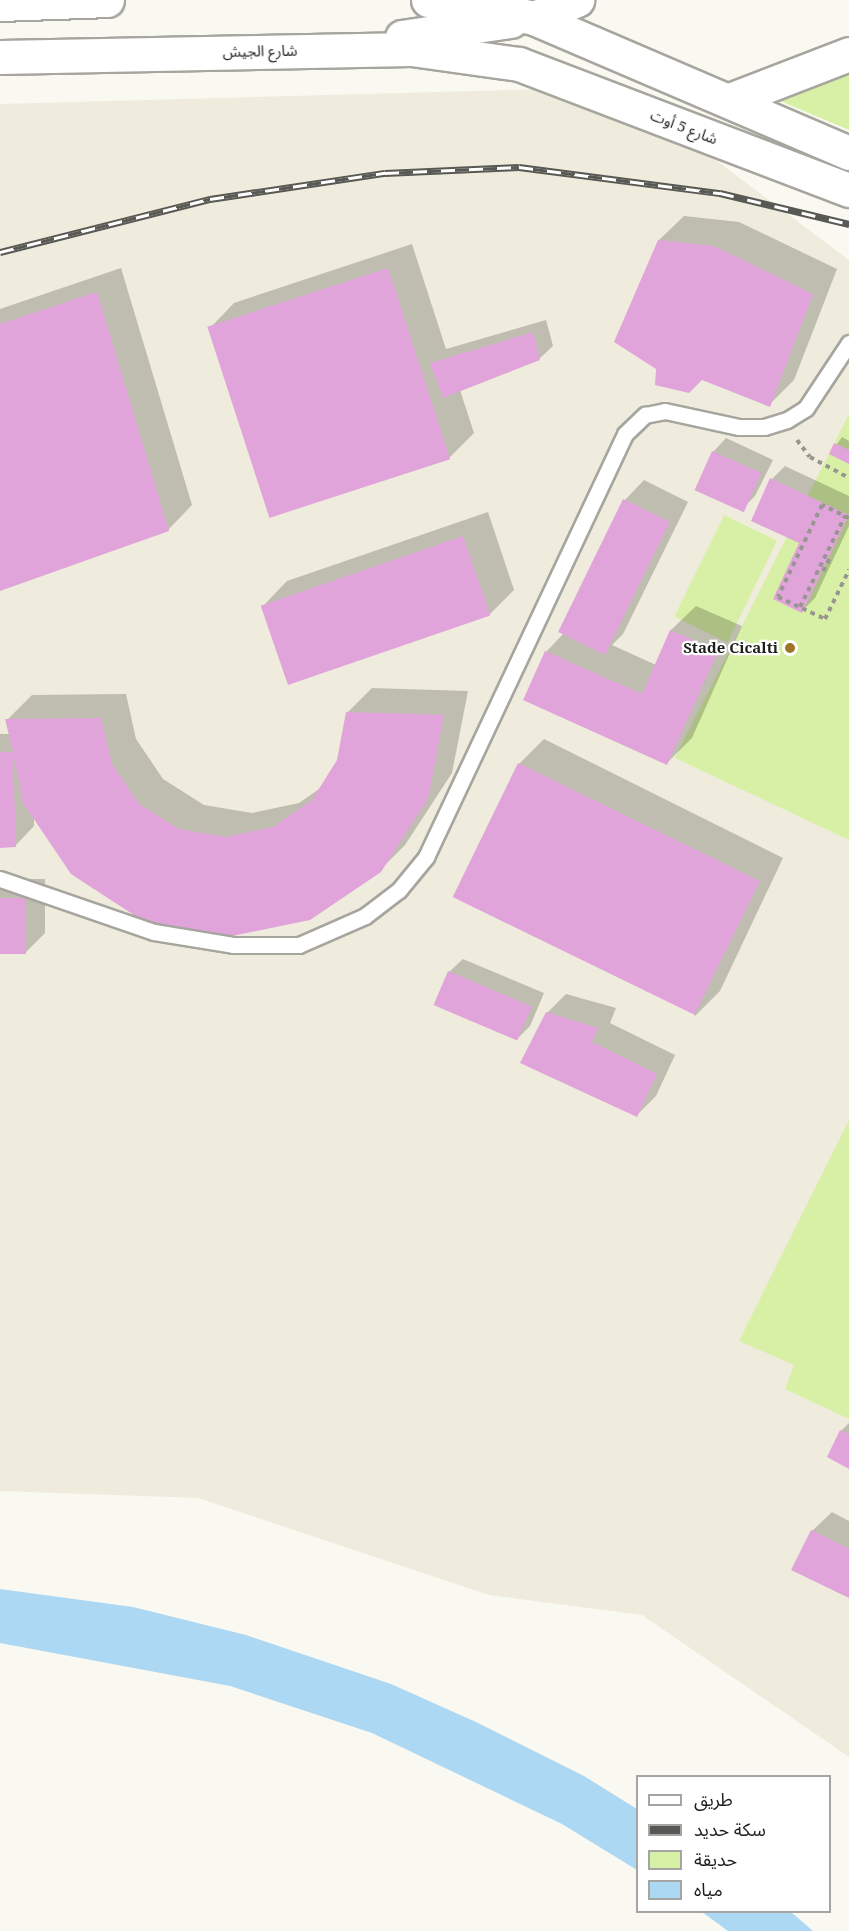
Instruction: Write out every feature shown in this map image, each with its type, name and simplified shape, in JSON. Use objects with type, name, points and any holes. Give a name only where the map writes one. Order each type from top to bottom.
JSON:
[{"type":"main road","points":[[0,4],[107,0]]},
{"type":"main road","points":[[428,0],[534,18],[730,100],[849,153]]},
{"type":"main road","points":[[306,50],[534,18],[577,0]]},
{"type":"main road","name":"شارع الجيش","points":[[0,57],[411,49],[519,64]]},
{"type":"main road","points":[[730,100],[849,54]]},
{"type":"main road","name":"شارع 5 أوت","points":[[519,64],[849,190]]},
{"type":"lane","points":[[0,879],[154,932],[233,945],[299,945],[365,916],[399,890],[426,857],[625,434],[645,415],[665,411],[739,427],[764,427],[787,420],[806,408],[849,343]]},
{"type":"path","points":[[787,420],[810,457],[849,478]]},
{"type":"path","points":[[800,607],[847,517],[822,505],[778,597],[825,619],[849,570]]},
{"type":"path","points":[[824,563],[830,558]]},
{"type":"path","points":[[824,563],[824,571]]},
{"type":"shaded area","points":[[543,89],[681,134],[849,260],[849,1757],[642,1615],[489,1595],[198,1498],[0,1491],[0,104]]},
{"type":"green space","points":[[849,71],[849,130],[773,98]]},
{"type":"green space","name":"Stade Cicalti","points":[[849,414],[849,840],[675,758]]},
{"type":"green space","points":[[724,515],[777,541],[727,642],[674,617]]},
{"type":"green space","points":[[849,1120],[849,1419],[785,1389],[794,1365],[739,1341]]},
{"type":"water","points":[[0,1589],[133,1607],[246,1635],[391,1684],[476,1722],[584,1776],[636,1808],[636,1869],[562,1824],[372,1733],[230,1686],[0,1643]]},
{"type":"water","points":[[703,1913],[792,1913],[813,1931],[728,1931]]},
{"type":"building","points":[[658,240],[714,246],[813,294],[770,407],[702,380],[689,393],[655,385],[656,369],[614,342]]},
{"type":"building","points":[[388,268],[450,459],[269,518],[207,327]]},
{"type":"building","points":[[97,292],[169,531],[0,591],[0,324]]},
{"type":"building","points":[[533,332],[540,360],[443,398],[430,363]]},
{"type":"building","points":[[834,443],[849,450],[849,464],[829,454]]},
{"type":"building","points":[[712,451],[761,473],[744,512],[695,490]]},
{"type":"building","points":[[770,478],[849,515],[802,613],[773,599],[799,543],[751,521]]},
{"type":"building","points":[[623,499],[670,522],[605,655],[558,632]]},
{"type":"building","points":[[463,536],[490,615],[288,685],[261,606]]},
{"type":"building","points":[[670,630],[718,651],[667,765],[523,700],[545,651],[642,694]]},
{"type":"building","points":[[346,712],[444,715],[428,799],[381,872],[310,920],[227,937],[143,921],[71,874],[23,803],[5,719],[101,718],[112,764],[139,804],[179,829],[226,837],[273,827],[312,800],[337,760]]},
{"type":"building","points":[[0,752],[13,752],[16,847],[0,848]]},
{"type":"building","points":[[518,763],[760,881],[694,1015],[453,897]]},
{"type":"building","points":[[0,898],[26,898],[26,954],[0,954]]},
{"type":"building","points":[[448,971],[532,1007],[517,1041],[434,1005]]},
{"type":"building","points":[[546,1012],[598,1028],[592,1042],[657,1074],[637,1117],[520,1063]]},
{"type":"building","points":[[840,1430],[849,1434],[849,1469],[827,1457]]},
{"type":"building","points":[[811,1530],[849,1549],[849,1598],[791,1570]]},
{"type":"railway","points":[[0,252],[210,199],[385,173],[519,167],[720,193],[849,224]]},
{"type":"place","name":"Stade Cicalti","points":[[790,648]]}]
